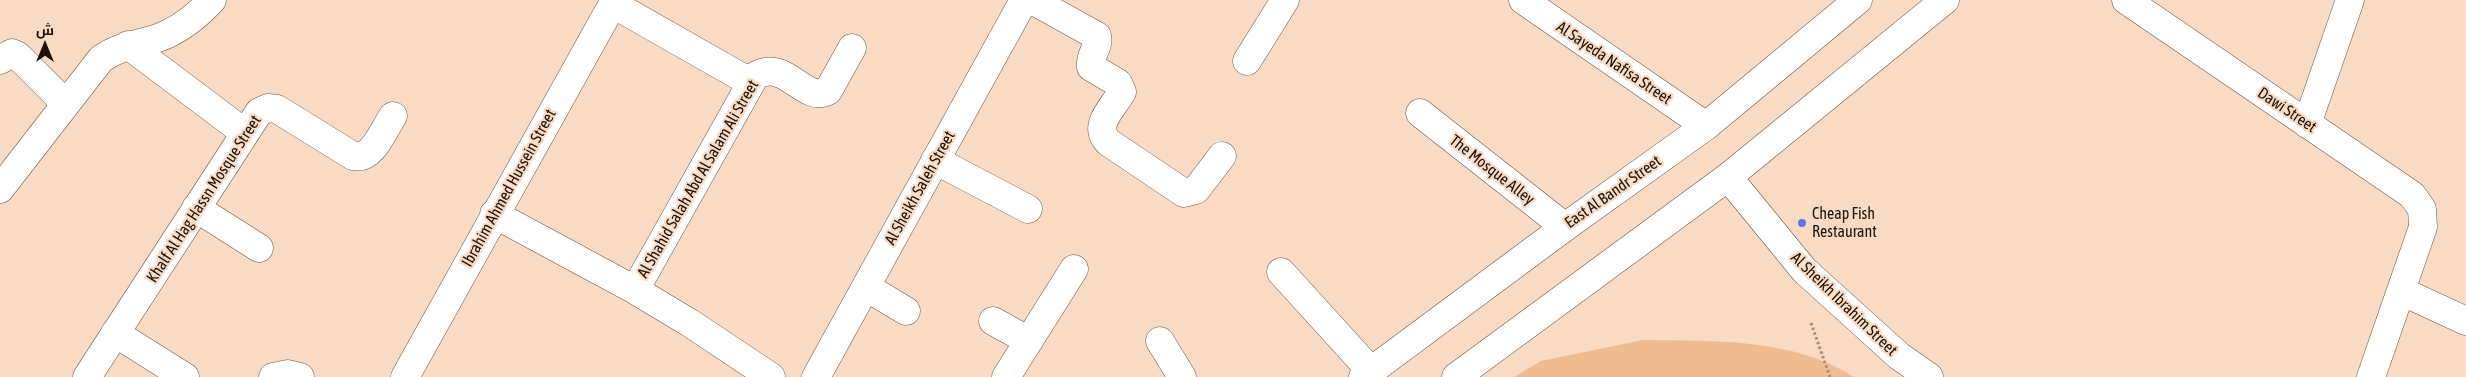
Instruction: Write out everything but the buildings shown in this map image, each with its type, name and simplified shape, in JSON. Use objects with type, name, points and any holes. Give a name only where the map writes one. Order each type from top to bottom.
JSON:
[{"type":"street","points":[[0,189],[101,59],[114,50],[128,44],[156,38],[180,27],[212,0]]},
{"type":"street","name":"Al Sheikh Saleh Street","points":[[816,377],[1024,0]]},
{"type":"street","points":[[1032,0],[1097,36],[1098,41],[1090,62],[1091,67],[1118,83],[1122,92],[1101,127],[1102,136],[1108,142],[1184,193],[1196,190],[1222,156]]},
{"type":"street","points":[[1247,61],[1285,0]]},
{"type":"street","name":"East Al Bandr Street","points":[[1367,374],[1565,227],[1706,126],[1858,0]]},
{"type":"street","points":[[1456,377],[1728,177],[1945,0]]},
{"type":"street","name":"Dawi Street","points":[[2126,0],[2412,194],[2418,201],[2423,218],[2420,235],[2371,377]]},
{"type":"street","points":[[2307,124],[2350,0]]},
{"type":"street","points":[[614,2],[750,82]]},
{"type":"street","name":"Ibrahim Ahmed Hussein Street","points":[[405,377],[494,214],[614,2]]},
{"type":"street","name":"Al Sayeda Nafisa Street","points":[[1530,2],[1706,126]]},
{"type":"street","points":[[128,44],[245,133]]},
{"type":"street","name":"Al Shahid Salah Abd Al Salam Ali Street","points":[[634,290],[750,82],[762,72],[770,70],[778,72],[814,93],[823,93],[828,91],[852,48]]},
{"type":"street","points":[[0,60],[12,53],[18,56],[65,103]]},
{"type":"street","name":"Khalf Al Hag Hassn Mosque Street","points":[[87,377],[259,112],[268,108],[277,109],[353,156],[364,157],[392,116]]},
{"type":"street","name":"The Mosque Alley","points":[[1420,113],[1565,227]]},
{"type":"street","points":[[935,160],[1028,209]]},
{"type":"street","name":"Al Sheikh Ibrahim Street","points":[[1728,177],[1804,270],[1899,356],[1929,377]]},
{"type":"street","points":[[196,208],[259,248]]},
{"type":"street","points":[[494,214],[634,290],[690,323],[771,377]]},
{"type":"street","points":[[993,321],[1020,364],[1074,269]]},
{"type":"street","points":[[1281,272],[1367,374]]},
{"type":"street","points":[[866,287],[906,311]]},
{"type":"street","points":[[2400,292],[2466,321]]},
{"type":"street","points":[[115,334],[185,377]]},
{"type":"street","points":[[1160,342],[1182,377]]},
{"type":"street","points":[[274,377],[288,374],[300,377]]},
{"type":"shaded area","points":[[1643,340],[1725,342],[1779,348],[1831,364],[1854,377],[1514,377],[1541,361]]},
{"type":"place","name":"Cheap Fish Restaurant","points":[[1802,223]]}]
